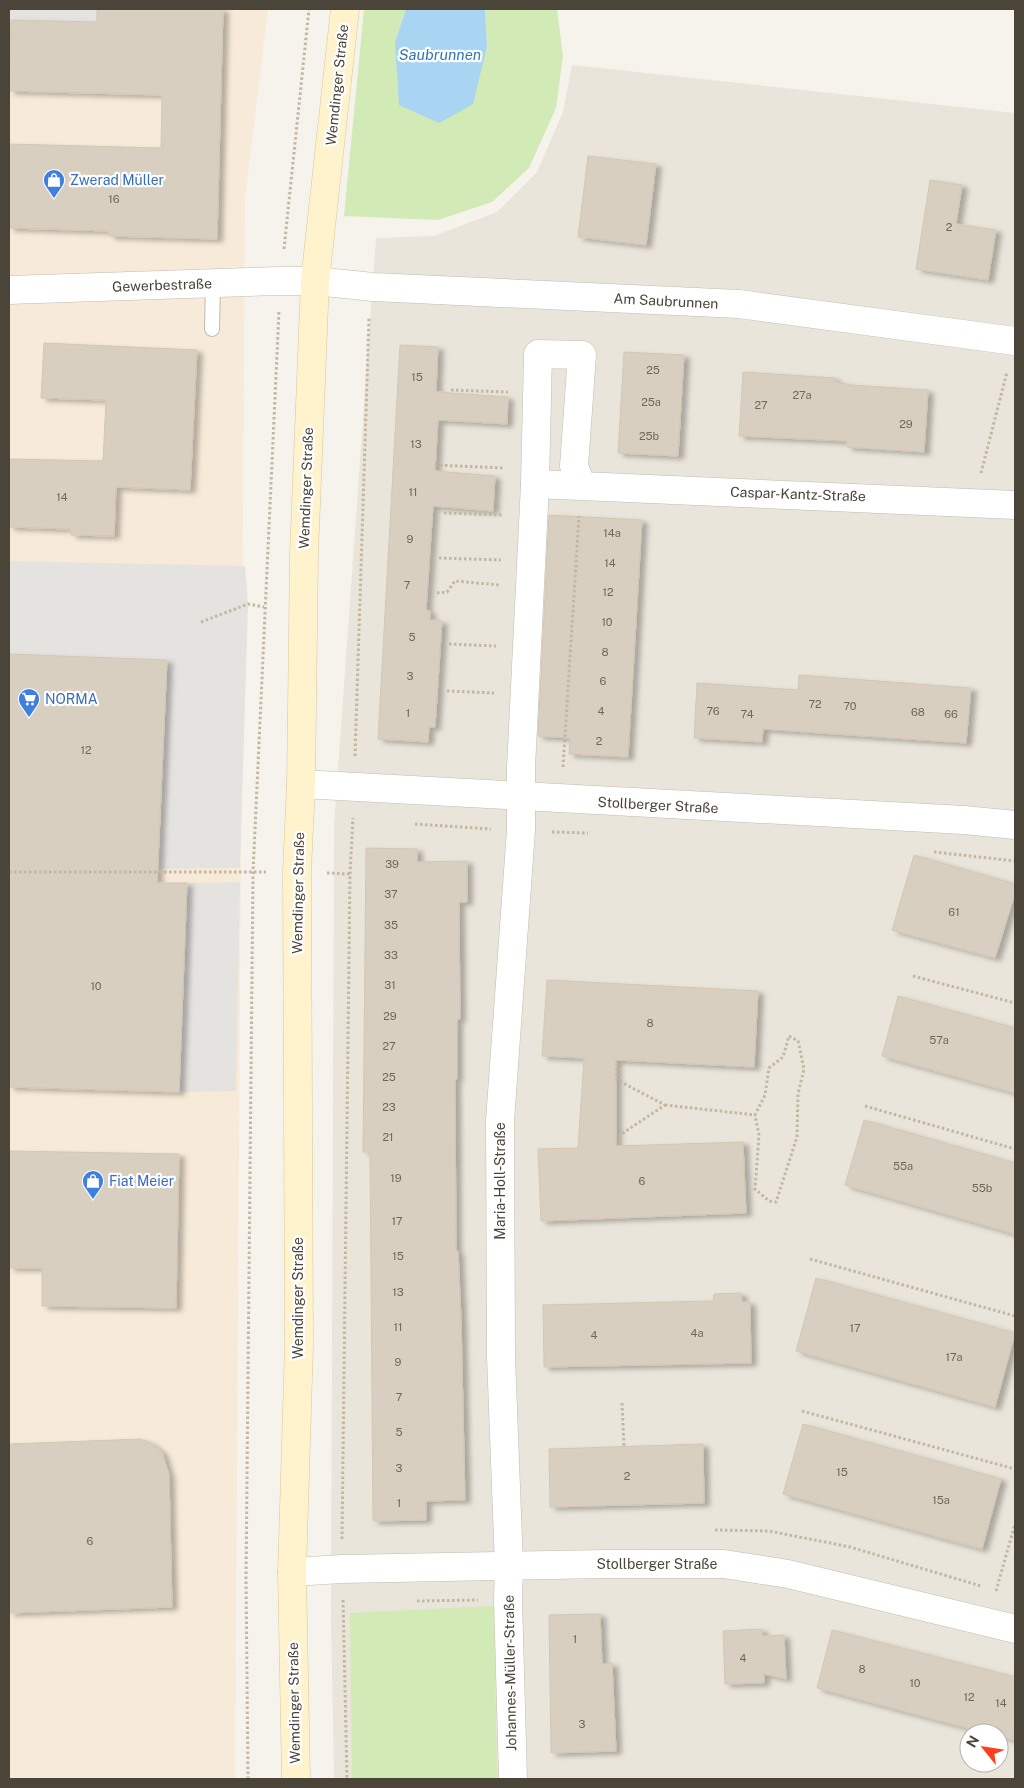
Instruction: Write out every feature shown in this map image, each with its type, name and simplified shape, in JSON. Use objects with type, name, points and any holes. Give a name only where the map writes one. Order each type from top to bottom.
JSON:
[{"type":"main road","name":"Wemdinger Straße","points":[[296,1779],[292,1572],[299,1345],[297,871],[301,784],[304,554],[315,281],[345,9]]},
{"type":"street","name":"Gewerbestraße","points":[[9,290],[315,281]]},
{"type":"street","name":"Am Saubrunnen","points":[[315,281],[373,287],[739,304],[1015,341]]},
{"type":"street","points":[[521,798],[524,694],[536,477],[538,354],[582,355],[574,466],[581,485]]},
{"type":"street","name":"Caspar-Kantz-Straße","points":[[536,477],[581,485],[1015,505]]},
{"type":"street","name":"Stollberger Straße","points":[[301,784],[521,798],[964,820],[1015,825]]},
{"type":"street","name":"Maria-Holl-Straße","points":[[509,1566],[501,1356],[500,1121],[521,830],[521,798]]},
{"type":"street","name":"Stollberger Straße","points":[[292,1572],[342,1568],[724,1564],[788,1574],[1015,1629]]},
{"type":"street","name":"Johannes-Müller-Straße","points":[[509,1566],[512,1779]]},
{"type":"lane","points":[[212,328],[213,284]]},
{"type":"path","points":[[248,1779],[246,1579],[253,873],[280,281],[309,9]]},
{"type":"path","points":[[347,1779],[342,1568],[350,874],[356,787],[368,336],[373,287]]},
{"type":"path","points":[[974,502],[1015,341]]},
{"type":"path","points":[[451,390],[538,393]]},
{"type":"path","points":[[435,465],[536,477]]},
{"type":"path","points":[[563,770],[581,485]]},
{"type":"path","points":[[444,513],[534,516]]},
{"type":"path","points":[[439,558],[530,574]]},
{"type":"path","points":[[437,593],[448,592],[455,582],[530,574]]},
{"type":"path","points":[[201,622],[248,604],[264,607]]},
{"type":"path","points":[[449,644],[527,647]]},
{"type":"path","points":[[447,691],[524,694]]},
{"type":"path","points":[[9,872],[253,873],[297,871],[350,874]]},
{"type":"path","points":[[913,976],[1015,1003]]},
{"type":"path","points":[[789,1036],[798,1041],[804,1069],[798,1094],[797,1137],[776,1202],[769,1201],[755,1190],[759,1135],[756,1115],[765,1095],[768,1068],[783,1057],[789,1036]]},
{"type":"path","points":[[617,1064],[617,1080],[665,1105],[756,1115]]},
{"type":"path","points":[[620,1143],[620,1135],[665,1105]]},
{"type":"path","points":[[865,1106],[1015,1149]]},
{"type":"path","points":[[810,1259],[1015,1316]]},
{"type":"path","points":[[622,1403],[624,1446]]},
{"type":"path","points":[[802,1410],[1015,1469]]},
{"type":"path","points":[[996,1591],[1015,1524]]},
{"type":"path","points":[[411,1602],[508,1600]]},
{"type":"path","points":[[343,1603],[353,1602]]},
{"type":"shaded area","points":[[9,9],[268,9],[245,196],[235,1779],[9,1779]]},
{"type":"shaded area","points":[[9,9],[97,9],[97,22],[11,20],[9,91]]},
{"type":"shaded area","points":[[572,65],[1015,113],[1015,1779],[334,1779],[331,1618],[334,825],[376,238],[434,236],[497,212],[537,172],[563,112]]},
{"type":"shaded area","points":[[9,561],[245,566],[248,604],[240,868],[159,869],[167,660],[9,654]]},
{"type":"shaded area","points":[[240,882],[236,1091],[179,1092],[187,883]]},
{"type":"green space","points":[[364,9],[406,9],[395,42],[487,46],[485,9],[557,9],[563,56],[556,108],[529,168],[492,202],[438,220],[344,216]]},
{"type":"green space","points":[[494,1606],[497,1779],[352,1779],[350,1613]]},
{"type":"water","name":"Saubrunnen","points":[[406,9],[485,9],[487,46],[473,104],[439,123],[399,105],[395,42]]},
{"type":"building","points":[[97,9],[223,9],[217,239],[109,236],[109,231],[9,228],[9,144],[161,148],[162,95],[9,91],[11,20],[97,22]]},
{"type":"building","points":[[588,156],[656,164],[646,245],[578,237]]},
{"type":"building","points":[[930,180],[962,185],[956,224],[996,230],[988,280],[916,269]]},
{"type":"building","points":[[44,343],[197,350],[190,490],[116,487],[114,536],[71,535],[71,529],[9,527],[9,459],[103,461],[106,400],[41,398]]},
{"type":"building","points":[[400,345],[438,347],[436,392],[508,397],[507,424],[438,420],[435,471],[495,476],[493,511],[433,506],[426,610],[430,611],[430,620],[442,621],[435,727],[429,727],[428,742],[378,739]]},
{"type":"building","points":[[624,352],[684,355],[678,456],[618,453]]},
{"type":"building","points":[[743,372],[835,378],[835,382],[851,385],[928,390],[924,452],[847,447],[847,441],[739,436]]},
{"type":"building","points":[[549,515],[642,520],[628,757],[569,754],[570,738],[538,736]]},
{"type":"building","points":[[9,654],[167,660],[157,883],[187,883],[179,1092],[9,1087]]},
{"type":"building","points":[[799,675],[971,688],[966,743],[763,729],[762,742],[694,738],[697,683],[798,690]]},
{"type":"building","points":[[366,848],[417,849],[417,862],[467,861],[467,902],[459,902],[460,1019],[457,1019],[457,1079],[455,1079],[456,1251],[458,1251],[461,1319],[465,1500],[426,1501],[426,1520],[373,1521],[370,1152],[363,1152]]},
{"type":"building","points":[[914,855],[1015,884],[1015,893],[995,958],[892,930]]},
{"type":"building","points":[[547,980],[758,991],[754,1067],[616,1060],[616,1146],[743,1142],[746,1213],[541,1221],[538,1149],[578,1148],[584,1058],[542,1056]]},
{"type":"building","points":[[898,996],[1015,1028],[1015,1093],[882,1056]]},
{"type":"building","points":[[864,1120],[1015,1163],[1015,1234],[845,1185]]},
{"type":"building","name":"Fiat Meier","points":[[9,1151],[179,1154],[176,1308],[42,1306],[42,1268],[9,1268]]},
{"type":"building","points":[[816,1278],[1015,1333],[995,1407],[796,1351]]},
{"type":"building","points":[[741,1293],[742,1302],[750,1302],[751,1363],[544,1367],[543,1305],[713,1301],[714,1294]]},
{"type":"building","points":[[803,1424],[1001,1479],[982,1549],[783,1494]]},
{"type":"building","points":[[140,1439],[151,1443],[162,1452],[169,1475],[172,1607],[9,1613],[9,1444]]},
{"type":"building","points":[[703,1444],[704,1503],[550,1507],[549,1449]]},
{"type":"building","points":[[600,1614],[602,1664],[612,1663],[616,1751],[551,1753],[549,1615]]},
{"type":"building","points":[[762,1629],[762,1636],[784,1635],[786,1679],[764,1674],[764,1683],[725,1684],[723,1631]]},
{"type":"building","points":[[832,1630],[1015,1677],[1013,1740],[1009,1739],[1009,1723],[959,1723],[959,1726],[817,1688]]},
{"type":"place","name":"Zwerad Müller","points":[[54,199]]},
{"type":"place","name":"NORMA","points":[[29,718]]},
{"type":"place","name":"Fiat Meier","points":[[93,1200]]}]
